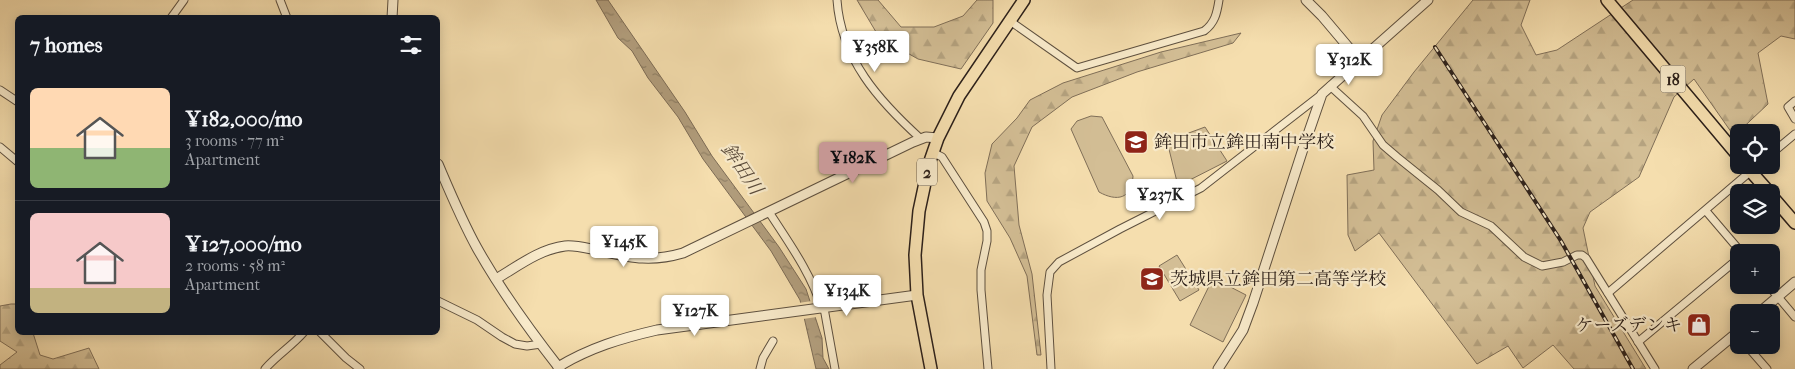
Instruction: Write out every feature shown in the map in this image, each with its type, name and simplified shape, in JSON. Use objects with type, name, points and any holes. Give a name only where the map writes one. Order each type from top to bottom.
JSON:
[{"type":"main road","name":"2","points":[[931,369],[918,295],[915,255],[916,228],[921,197],[932,152],[945,122],[968,82],[1024,0]]},
{"type":"main road","name":"18","points":[[1607,0],[1730,146]]},
{"type":"main road","points":[[1780,206],[1795,223]]},
{"type":"street","points":[[173,15],[184,0]]},
{"type":"street","points":[[280,0],[286,15]]},
{"type":"street","points":[[392,15],[393,0]]},
{"type":"street","points":[[837,0],[841,26],[851,54],[870,86],[896,116],[921,139]]},
{"type":"street","points":[[1010,21],[1077,68],[1204,31],[1212,26],[1217,14],[1219,0]]},
{"type":"street","points":[[1306,0],[1360,61]]},
{"type":"street","points":[[1051,369],[1046,295],[1048,280],[1054,267],[1059,262],[1201,188],[1322,94],[1360,61],[1417,4],[1428,0]]},
{"type":"street","points":[[1330,86],[1364,116],[1383,144],[1461,212],[1491,226],[1524,257],[1542,266],[1563,262],[1577,255],[1582,255],[1586,258],[1655,369]]},
{"type":"street","points":[[0,90],[15,100]]},
{"type":"street","points":[[1218,369],[1243,330],[1302,149],[1322,94]]},
{"type":"street","points":[[1795,100],[1788,107],[1795,119]]},
{"type":"street","points":[[1780,146],[1795,134]]},
{"type":"street","points":[[496,279],[539,253],[566,246],[579,246],[640,258],[666,258],[683,253],[921,139],[930,136],[938,138]]},
{"type":"street","points":[[0,147],[15,158]]},
{"type":"street","points":[[932,152],[942,157],[984,222],[987,241],[981,290],[988,369]]},
{"type":"street","points":[[440,169],[467,230],[496,279],[559,368],[594,349],[634,336],[676,327],[918,295]]},
{"type":"street","points":[[1608,293],[1706,211],[1745,174]]},
{"type":"street","points":[[1706,211],[1734,244]]},
{"type":"street","points":[[768,213],[806,271],[816,290],[835,369]]},
{"type":"street","points":[[1638,342],[1730,265]]},
{"type":"street","points":[[1770,304],[1795,282]]},
{"type":"street","points":[[1776,294],[1795,317]]},
{"type":"street","points":[[440,302],[477,320],[502,338],[515,344],[527,346],[541,344]]},
{"type":"street","points":[[265,369],[275,357],[292,346],[301,335]]},
{"type":"street","points":[[323,335],[360,369]]},
{"type":"street","points":[[1693,369],[1730,340]]},
{"type":"street","points":[[760,369],[763,358],[773,341]]},
{"type":"street","points":[[1754,354],[1766,369]]},
{"type":"green space","points":[[857,0],[878,0],[901,27],[934,27],[963,16],[977,0],[993,0],[993,23],[961,69],[918,59],[879,37]]},
{"type":"green space","points":[[1473,0],[1530,0],[1521,25],[1536,55],[1557,50],[1633,0],[1795,0],[1795,39],[1781,36],[1758,53],[1768,104],[1747,124],[1730,124],[1730,130],[1694,79],[1674,97],[1639,177],[1590,212],[1583,228],[1595,286],[1646,369],[1574,369],[1553,345],[1523,368],[1508,346],[1477,364],[1379,233],[1355,251],[1348,235],[1347,175],[1374,170],[1373,141],[1382,115],[1414,72]]},
{"type":"green space","points":[[1241,33],[1233,43],[1137,72],[1072,97],[1032,127],[1014,166],[1019,225],[1032,274],[1041,355],[1037,355],[1027,276],[1010,238],[987,201],[985,173],[992,144],[1017,118],[1030,100],[1063,83],[1161,52]]},
{"type":"green space","points":[[1091,116],[1102,117],[1133,176],[1130,190],[1127,194],[1112,197],[1099,192],[1071,129],[1077,121]]},
{"type":"green space","points":[[1205,127],[1227,161],[1178,186],[1167,141]]},
{"type":"green space","points":[[1177,255],[1199,290],[1180,301],[1159,266]]},
{"type":"green space","points":[[1213,278],[1246,295],[1223,342],[1190,325]]},
{"type":"green space","points":[[15,304],[15,335],[34,335],[40,355],[53,359],[89,348],[99,369],[0,369],[0,365],[17,352],[0,341],[0,306]]},
{"type":"water","points":[[596,0],[608,0],[685,112],[712,156],[779,247],[806,289],[822,338],[823,358],[829,369],[816,369],[800,300],[771,251],[703,159],[678,117],[648,78],[632,51],[618,38]]},
{"type":"pier","points":[[812,301],[817,317],[803,319],[798,303]]},
{"type":"railway","points":[[1435,47],[1561,241],[1633,369]]},
{"type":"place","name":"鉾田市立鉾田南中学校","points":[[1136,142]]},
{"type":"place","name":"茨城県立鉾田第二高等学校","points":[[1152,279]]},
{"type":"place","name":"ケーズデンキ","points":[[1699,325]]},
{"type":"water label","name":"鉾田川","points":[[742,169]]}]
